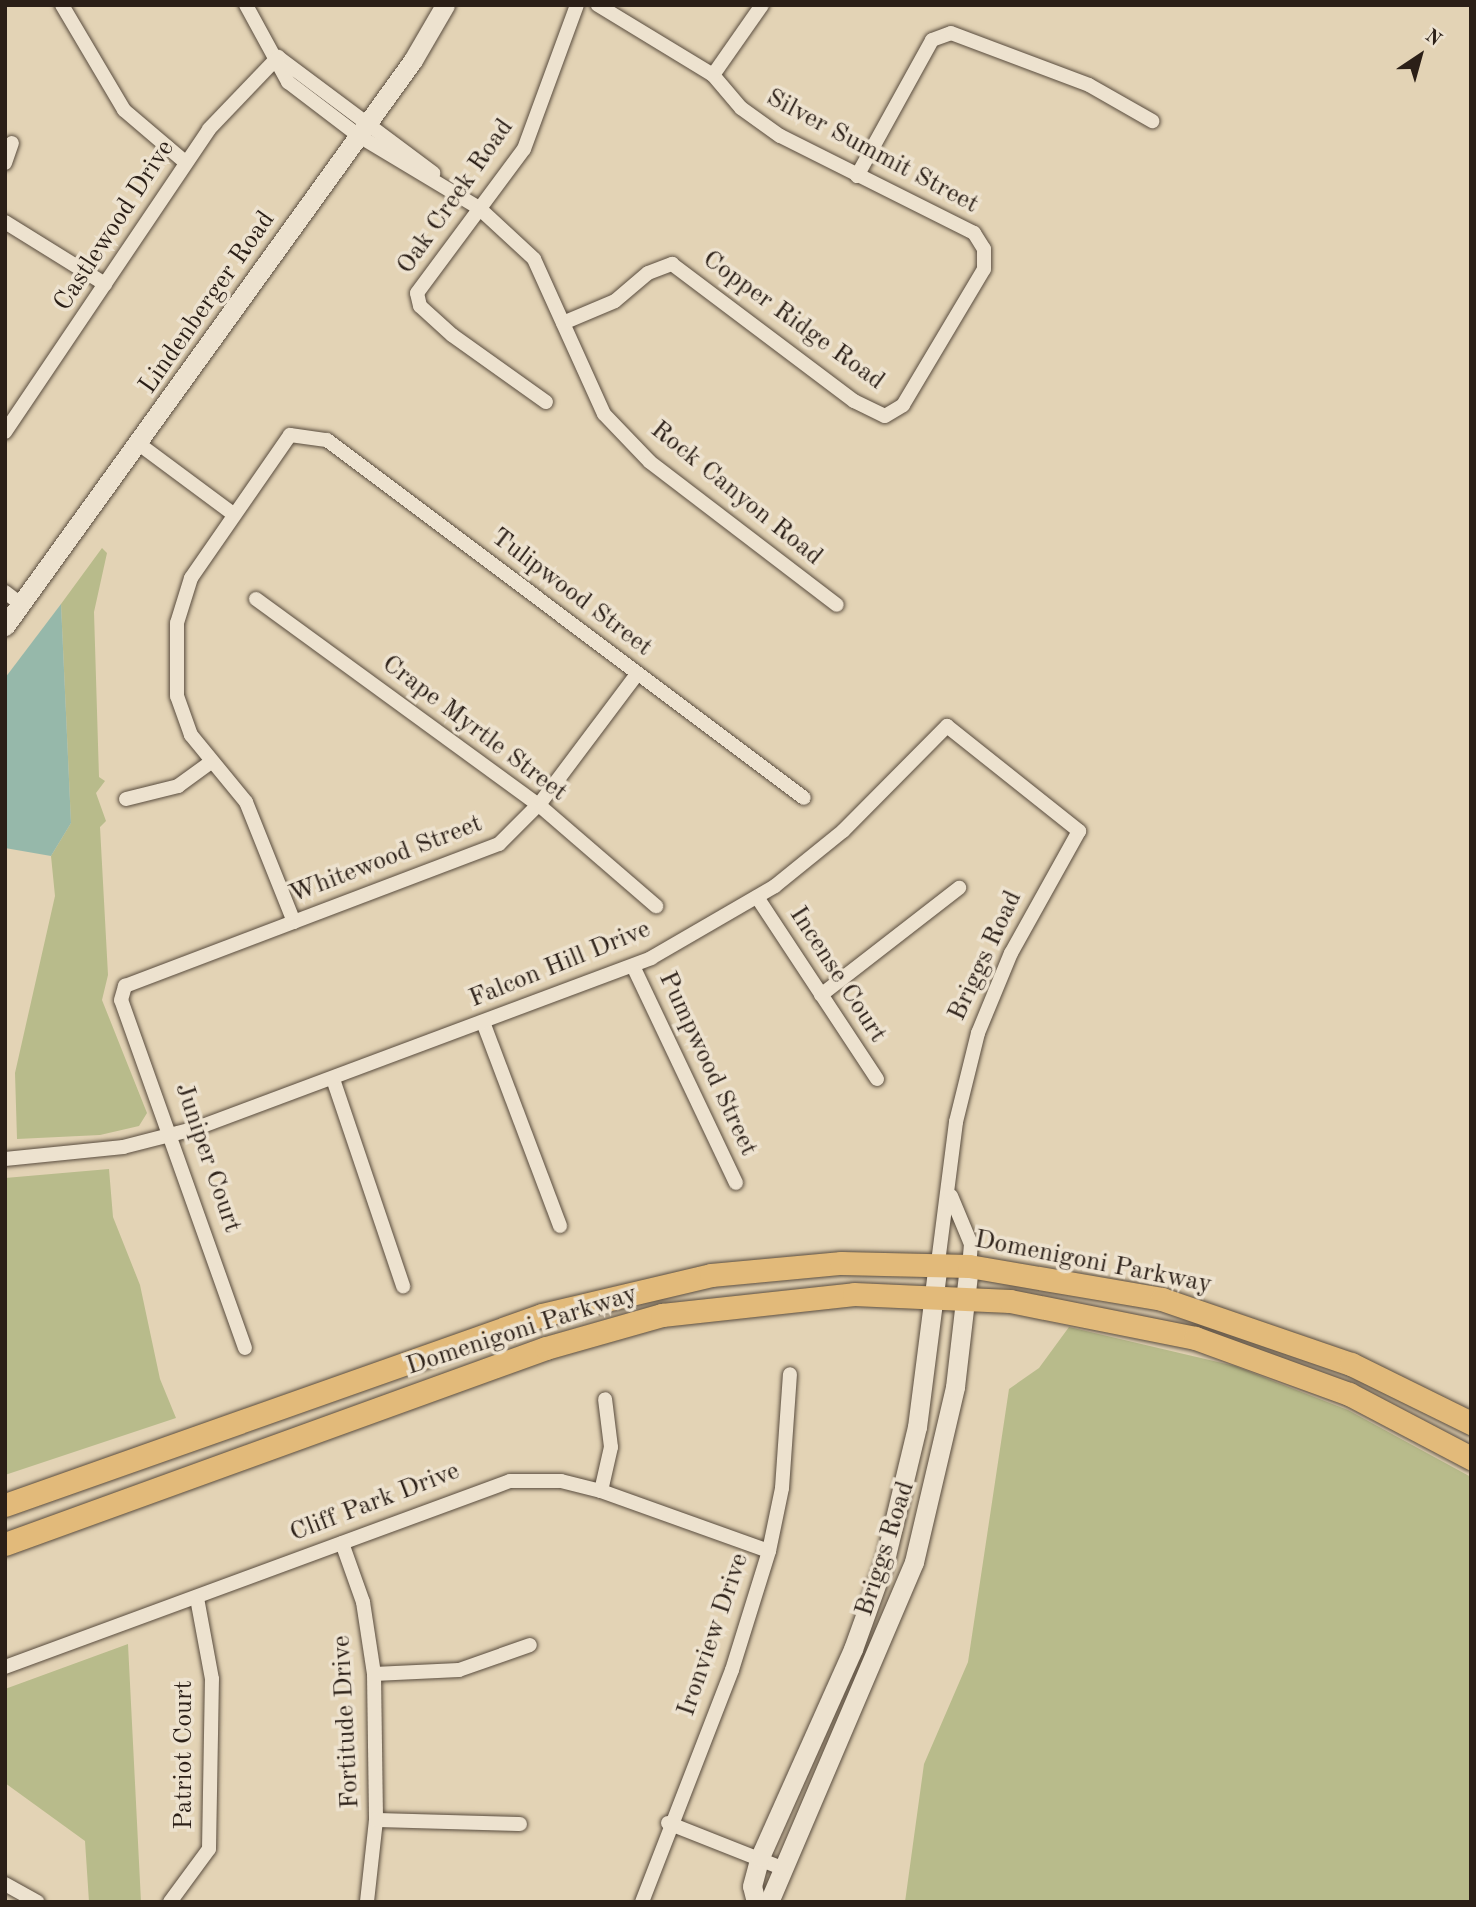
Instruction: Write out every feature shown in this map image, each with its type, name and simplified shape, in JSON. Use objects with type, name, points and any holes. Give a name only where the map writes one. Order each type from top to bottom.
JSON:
[{"type":"main road","name":"Lindenberger Road","points":[[9,611],[139,444],[364,129],[445,5]]},
{"type":"main road","name":"Domenigoni Parkway","points":[[5,1505],[593,1300],[743,1271],[938,1263],[1162,1299],[1251,1325],[1410,1389],[1471,1423]]},
{"type":"main road","name":"Briggs Road","points":[[756,1902],[752,1886],[760,1857],[853,1649],[884,1560],[917,1427],[938,1263]]},
{"type":"main road","name":"Briggs Road","points":[[769,1902],[914,1562],[954,1387],[963,1297],[969,1266]]},
{"type":"main road","name":"Domenigoni Parkway","points":[[5,1544],[545,1348],[662,1315],[854,1294],[963,1297],[1095,1315],[1229,1349],[1349,1394],[1471,1458]]},
{"type":"street","points":[[62,5],[124,110],[185,162]]},
{"type":"street","points":[[246,5],[278,57]]},
{"type":"street","name":"Oak Creek Road","points":[[547,402],[420,306],[416,293],[524,149],[542,113],[577,5]]},
{"type":"street","name":"Silver Summit Street","points":[[598,5],[713,75],[741,108],[780,136],[974,233],[984,249],[984,269],[903,405],[885,416]]},
{"type":"street","points":[[713,75],[762,5]]},
{"type":"street","points":[[857,176],[932,40],[951,33],[1089,85],[1152,121]]},
{"type":"street","name":"Castlewood Drive","points":[[8,422],[230,100],[278,57]]},
{"type":"street","name":"Rock Canyon Road","points":[[278,57],[364,129],[479,208],[534,258],[604,414],[650,462],[837,605]]},
{"type":"street","points":[[5,163],[12,143]]},
{"type":"street","points":[[5,222],[105,284]]},
{"type":"street","name":"Copper Ridge Road","points":[[563,323],[615,301],[648,273],[672,264],[855,401],[885,416]]},
{"type":"street","name":"Tulipwood Street","points":[[232,513],[290,435],[306,433],[327,440],[804,798]]},
{"type":"street","points":[[139,444],[232,513],[191,578],[177,623],[177,696],[191,735],[246,802],[294,922]]},
{"type":"street","name":"Crape Myrtle Street","points":[[256,599],[539,805],[656,906]]},
{"type":"street","name":"Whitewood Street","points":[[125,986],[469,858],[499,844],[539,805],[637,674]]},
{"type":"street","name":"Falcon Hill Drive","points":[[5,1159],[123,1147],[170,1135],[333,1079],[633,966],[757,897],[843,831],[947,726],[1079,831]]},
{"type":"street","points":[[127,799],[178,786],[211,762]]},
{"type":"street","name":"Briggs Road","points":[[938,1263],[951,1195],[956,1122],[981,1024],[1011,953],[1079,831]]},
{"type":"street","points":[[821,995],[959,888]]},
{"type":"street","name":"Incense Court","points":[[757,897],[877,1079]]},
{"type":"street","name":"Pumpwood Street","points":[[633,966],[736,1183]]},
{"type":"street","name":"Juniper Court","points":[[125,986],[121,1000],[245,1348]]},
{"type":"street","points":[[483,1022],[560,1226]]},
{"type":"street","points":[[333,1079],[403,1286]]},
{"type":"street","name":"Briggs Road","points":[[951,1195],[971,1244],[969,1266]]},
{"type":"street","name":"Ironview Drive","points":[[642,1902],[668,1823],[732,1670],[769,1551],[782,1488],[790,1374]]},
{"type":"street","points":[[601,1491],[611,1447],[605,1399]]},
{"type":"street","name":"Cliff Park Drive","points":[[5,1667],[510,1481],[561,1481],[601,1491],[769,1551]]},
{"type":"street","name":"Fortitude Drive","points":[[342,1543],[363,1602],[374,1674],[376,1820],[367,1902]]},
{"type":"street","name":"Patriot Court","points":[[170,1902],[209,1849],[212,1679],[197,1598]]},
{"type":"street","points":[[374,1674],[458,1670],[530,1645]]},
{"type":"street","points":[[376,1820],[520,1824]]},
{"type":"street","points":[[668,1823],[760,1857],[784,1869]]},
{"type":"street","points":[[5,1884],[37,1902]]},
{"type":"green space","points":[[102,548],[107,553],[94,612],[99,777],[105,781],[96,793],[106,821],[100,827],[108,975],[102,1000],[147,1113],[139,1126],[100,1135],[17,1139],[15,1073],[55,896],[51,856],[71,823],[61,604]]},
{"type":"green space","points":[[109,1169],[113,1217],[140,1285],[160,1379],[176,1418],[5,1475],[5,1178]]},
{"type":"green space","points":[[1069,1327],[1235,1366],[1348,1410],[1471,1477],[1471,1902],[905,1902],[924,1764],[968,1662],[1009,1389],[1039,1368]]},
{"type":"green space","points":[[128,1644],[141,1902],[89,1902],[85,1841],[5,1783],[5,1689]]},
{"type":"shaded area","points":[[61,604],[71,823],[51,856],[5,848],[5,678]]}]
